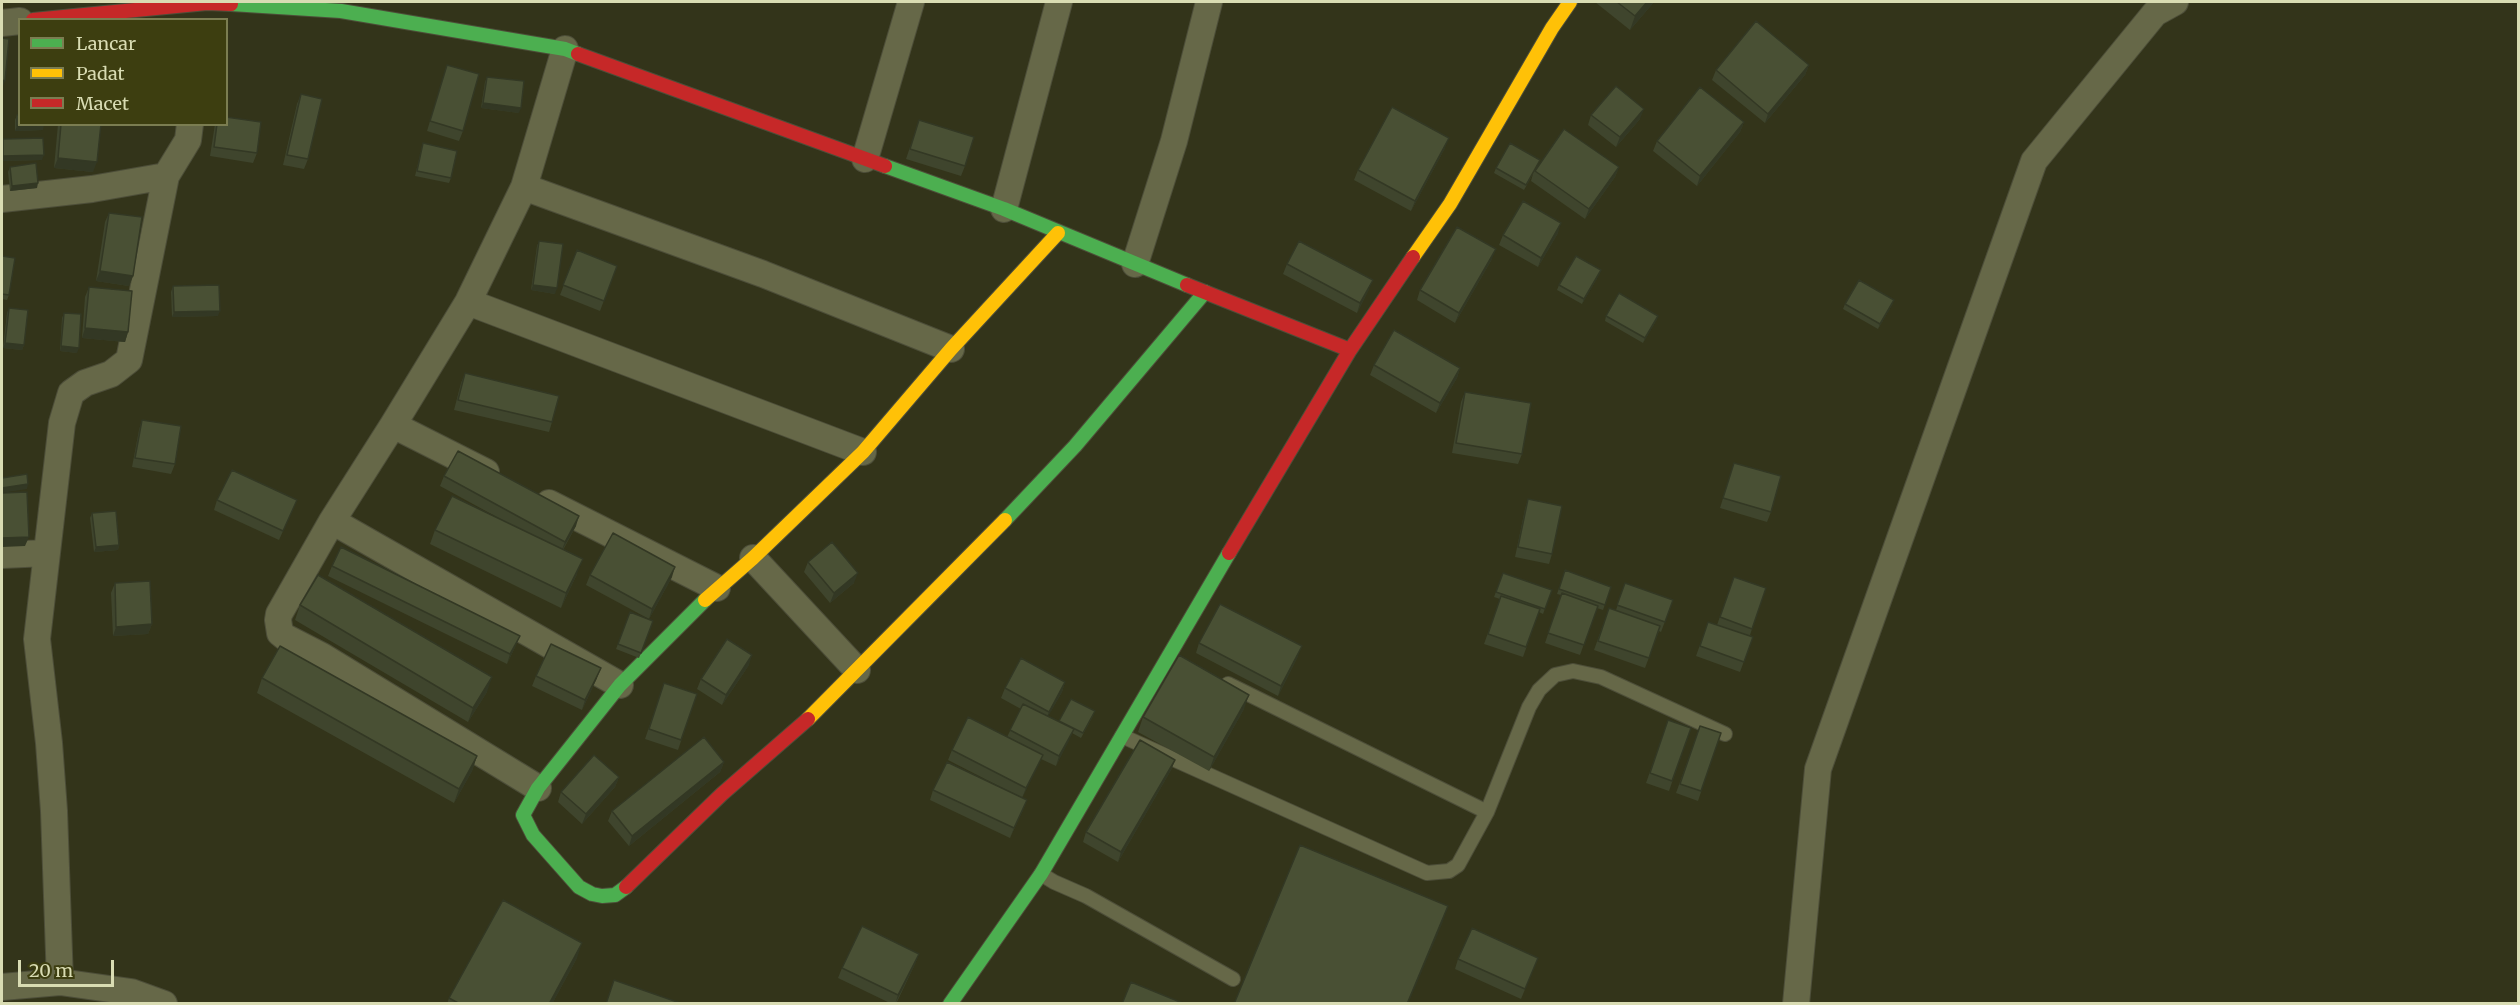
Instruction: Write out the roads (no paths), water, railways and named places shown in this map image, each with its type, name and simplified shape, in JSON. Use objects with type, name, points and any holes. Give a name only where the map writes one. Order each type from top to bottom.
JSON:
[{"type":"street","points":[[865,159],[911,2]]},
{"type":"street","points":[[1004,208],[1059,2]]},
{"type":"street","points":[[1136,264],[1174,141],[1209,2]]},
{"type":"street","points":[[950,1004],[1041,874],[1122,736],[1173,657],[1350,350],[1450,204],[1552,28],[1570,2]]},
{"type":"street","points":[[1796,1004],[1818,769],[2034,160],[2155,14],[2175,2]]},
{"type":"street","points":[[62,18],[207,8],[341,11],[565,49],[1004,208],[1058,233],[1350,350]]},
{"type":"street","points":[[2,23],[18,21]]},
{"type":"street","points":[[538,788],[322,656],[285,637],[280,633],[278,627],[279,614],[332,521],[468,302],[524,187],[565,49]]},
{"type":"street","points":[[60,982],[52,788],[37,639],[62,423],[71,393],[85,384],[111,374],[129,360],[166,176],[188,140],[190,126]]},
{"type":"street","points":[[2,200],[92,189],[166,176]]},
{"type":"street","points":[[524,187],[763,274],[951,349]]},
{"type":"street","points":[[1058,233],[951,349],[863,452],[753,558],[717,588],[620,684],[538,788],[523,815],[533,835],[579,887],[592,894],[615,895],[642,875],[722,794],[822,706],[965,563],[1075,446],[1206,292]]},
{"type":"street","points":[[468,302],[863,452]]},
{"type":"street","points":[[393,425],[717,588]]},
{"type":"street","points":[[332,521],[620,684]]},
{"type":"street","points":[[2,555],[47,554]]},
{"type":"street","points":[[753,558],[858,670]]},
{"type":"street","points":[[2,987],[60,982],[131,992],[164,1004]]},
{"type":"lane","points":[[1122,736],[1427,873],[1449,871],[1458,865],[1487,812],[1529,707],[1539,690],[1555,675],[1573,671],[1601,677],[1725,735]]},
{"type":"lane","points":[[1210,675],[1487,812]]},
{"type":"lane","points":[[1041,874],[1086,896],[1233,979]]}]
